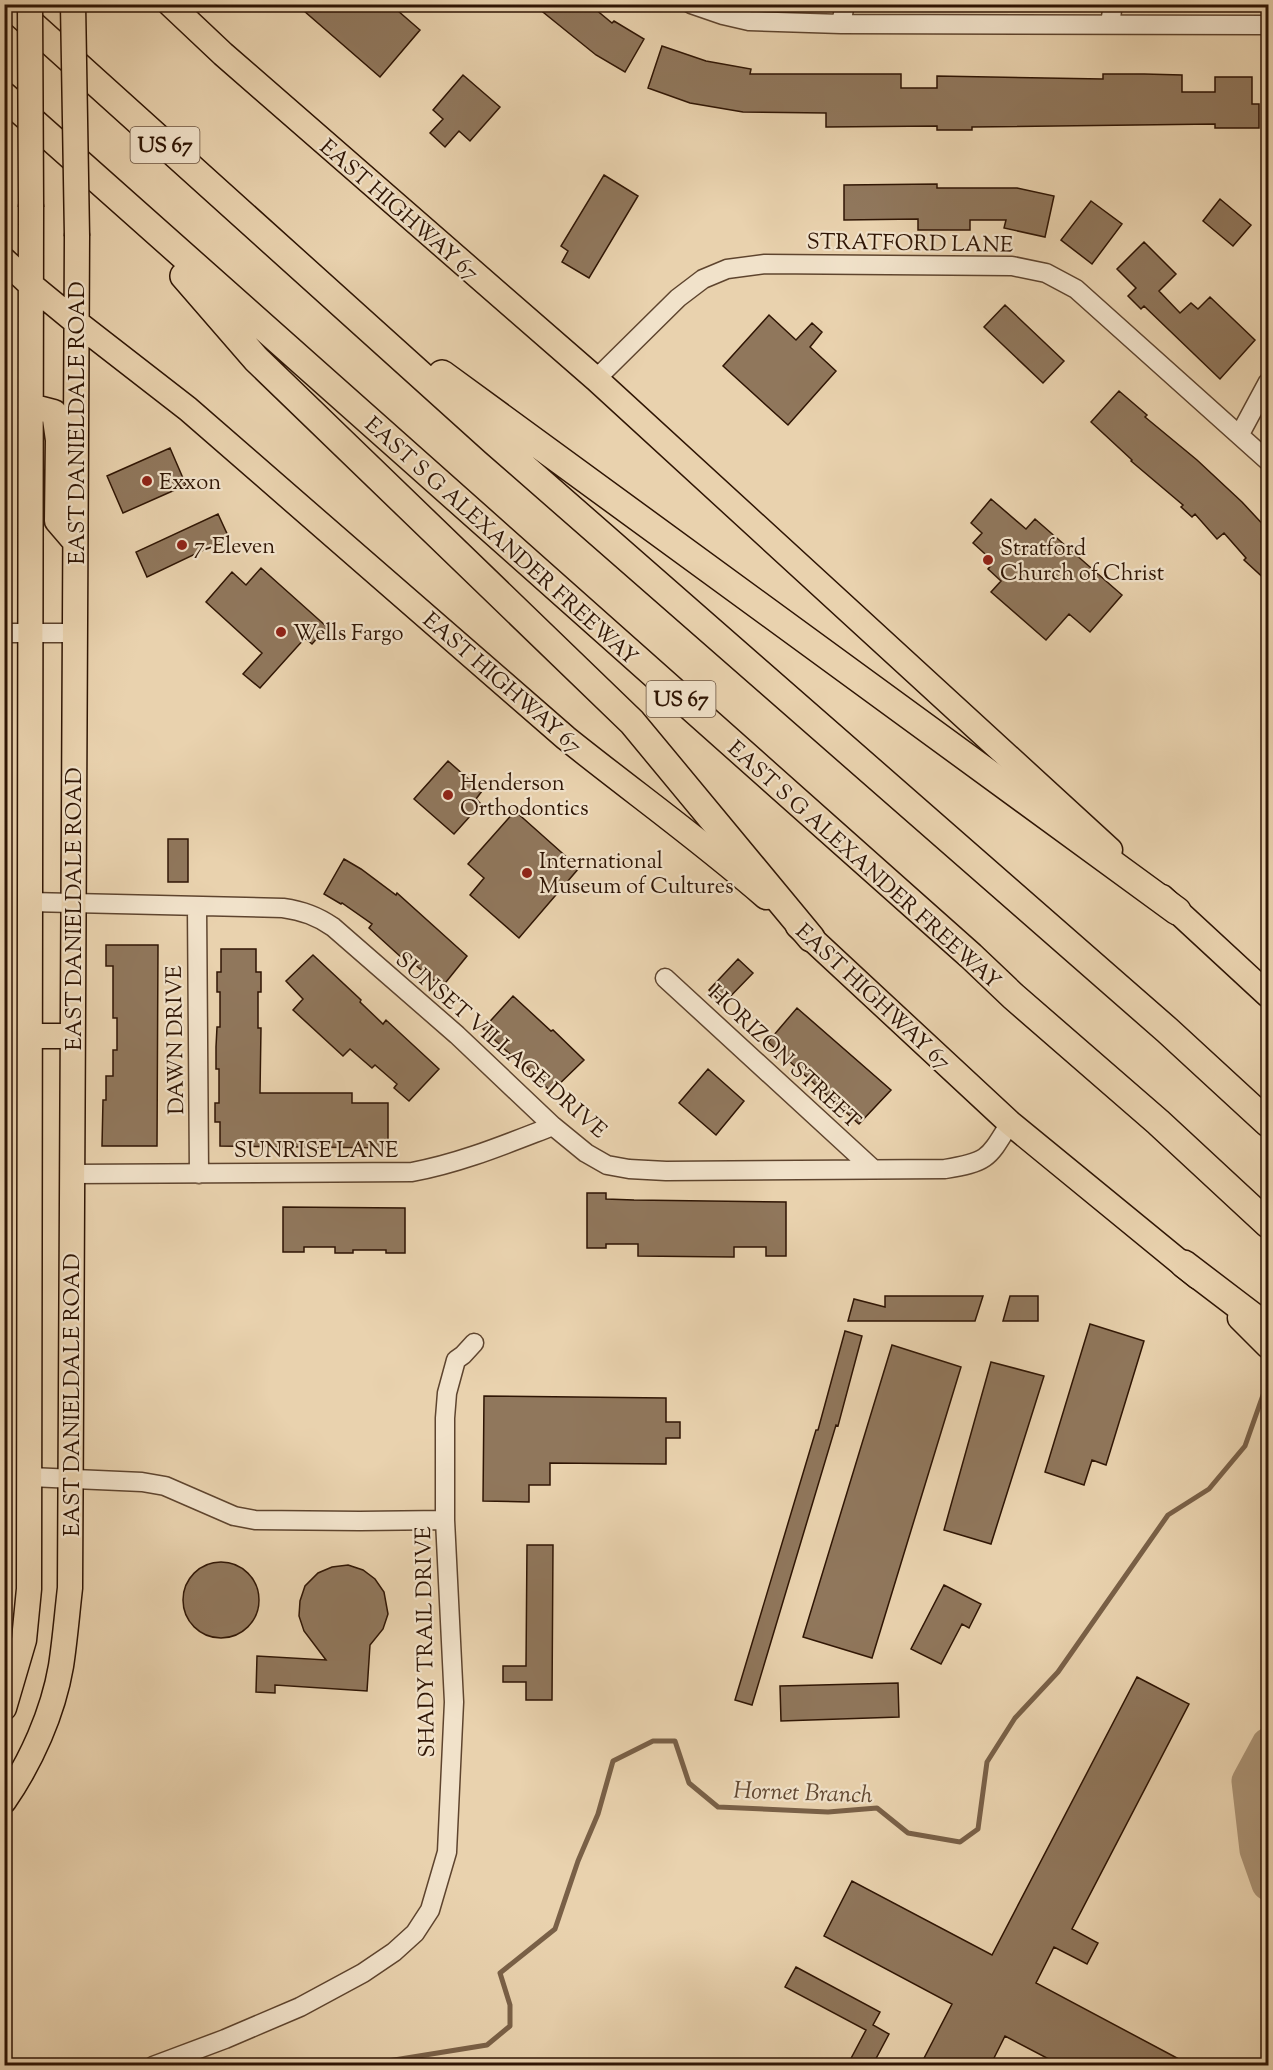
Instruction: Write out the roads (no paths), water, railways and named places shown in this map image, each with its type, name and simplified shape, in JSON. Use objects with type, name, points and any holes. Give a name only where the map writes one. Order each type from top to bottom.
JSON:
[{"type":"highway","name":"US 67","points":[[9,4],[513,458],[1151,1016],[1269,1123]]},
{"type":"highway","name":"EAST S G ALEXANDER FREEWAY","points":[[4,96],[971,956],[1013,996],[1158,1122],[1259,1215]]},
{"type":"highway","points":[[113,193],[256,359],[632,722],[811,938]]},
{"type":"highway","points":[[321,286],[1177,911]]},
{"type":"highway","points":[[1184,1264],[1269,1328]]},
{"type":"main road","name":"EAST DANIELDALE ROAD","points":[[4,1708],[13,1684],[24,1640],[29,1589],[30,4]]},
{"type":"main road","name":"EAST DANIELDALE ROAD","points":[[4,1801],[22,1776],[51,1704],[60,1668],[70,1588],[76,322],[73,4]]},
{"type":"main road","name":"EAST HIGHWAY 67","points":[[170,4],[596,380],[1269,995]]},
{"type":"main road","name":"EAST HIGHWAY 67","points":[[4,260],[76,322],[188,409],[559,732],[631,790],[722,858],[1010,1123],[1184,1264],[1269,1346]]},
{"type":"main road","points":[[31,406],[54,412],[58,440],[57,521],[75,542]]},
{"type":"main road","points":[[30,1036],[72,1036]]},
{"type":"street","points":[[691,4],[749,21],[841,24],[1269,25]]},
{"type":"street","points":[[841,24],[845,4]]},
{"type":"street","points":[[1110,24],[1113,4]]},
{"type":"street","name":"STRATFORD LANE","points":[[596,380],[678,298],[703,279],[728,269],[765,264],[1012,266],[1046,273],[1076,289],[1269,461]]},
{"type":"street","points":[[1240,434],[1269,382]]},
{"type":"street","points":[[4,633],[75,633]]},
{"type":"street","name":"SUNSET VILLAGE DRIVE","points":[[30,902],[283,908],[318,917],[342,935],[457,1035],[553,1126],[586,1153],[607,1165],[666,1171],[945,1169],[979,1161],[992,1153],[1010,1123]]},
{"type":"street","name":"DAWN DRIVE","points":[[197,906],[200,1174]]},
{"type":"street","name":"HORIZON STREET","points":[[665,978],[873,1169]]},
{"type":"street","name":"SUNRISE LANE","points":[[72,1174],[412,1172],[444,1166],[472,1157],[553,1126]]},
{"type":"street","name":"SHADY TRAIL DRIVE","points":[[153,2066],[300,2007],[363,1973],[394,1952],[415,1933],[430,1910],[447,1852],[454,1702],[445,1520],[445,1418],[447,1393],[456,1360],[474,1343]]},
{"type":"street","points":[[30,1477],[142,1482],[165,1486],[234,1516],[255,1520],[445,1520]]},
{"type":"waterway","name":"Hornet Branch","points":[[357,2066],[487,2045],[510,2026],[510,2005],[500,1973],[555,1929],[578,1861],[598,1814],[613,1761],[653,1741],[675,1741],[689,1783],[718,1807],[828,1812],[877,1808],[908,1833],[960,1842],[978,1829],[987,1762],[1015,1718],[1058,1672],[1168,1515],[1209,1489],[1245,1446],[1268,1381]]},
{"type":"waterway","points":[[1268,1744],[1248,1781],[1256,1850],[1268,1884]]},
{"type":"place","name":"Exxon","points":[[147,481]]},
{"type":"place","name":"7-Eleven","points":[[182,545]]},
{"type":"place","name":"Stratford Church of Christ","points":[[988,560]]},
{"type":"place","name":"Wells Fargo","points":[[281,632]]},
{"type":"place","name":"Henderson Orthodontics","points":[[448,795]]},
{"type":"place","name":"International Museum of Cultures","points":[[527,873]]}]
